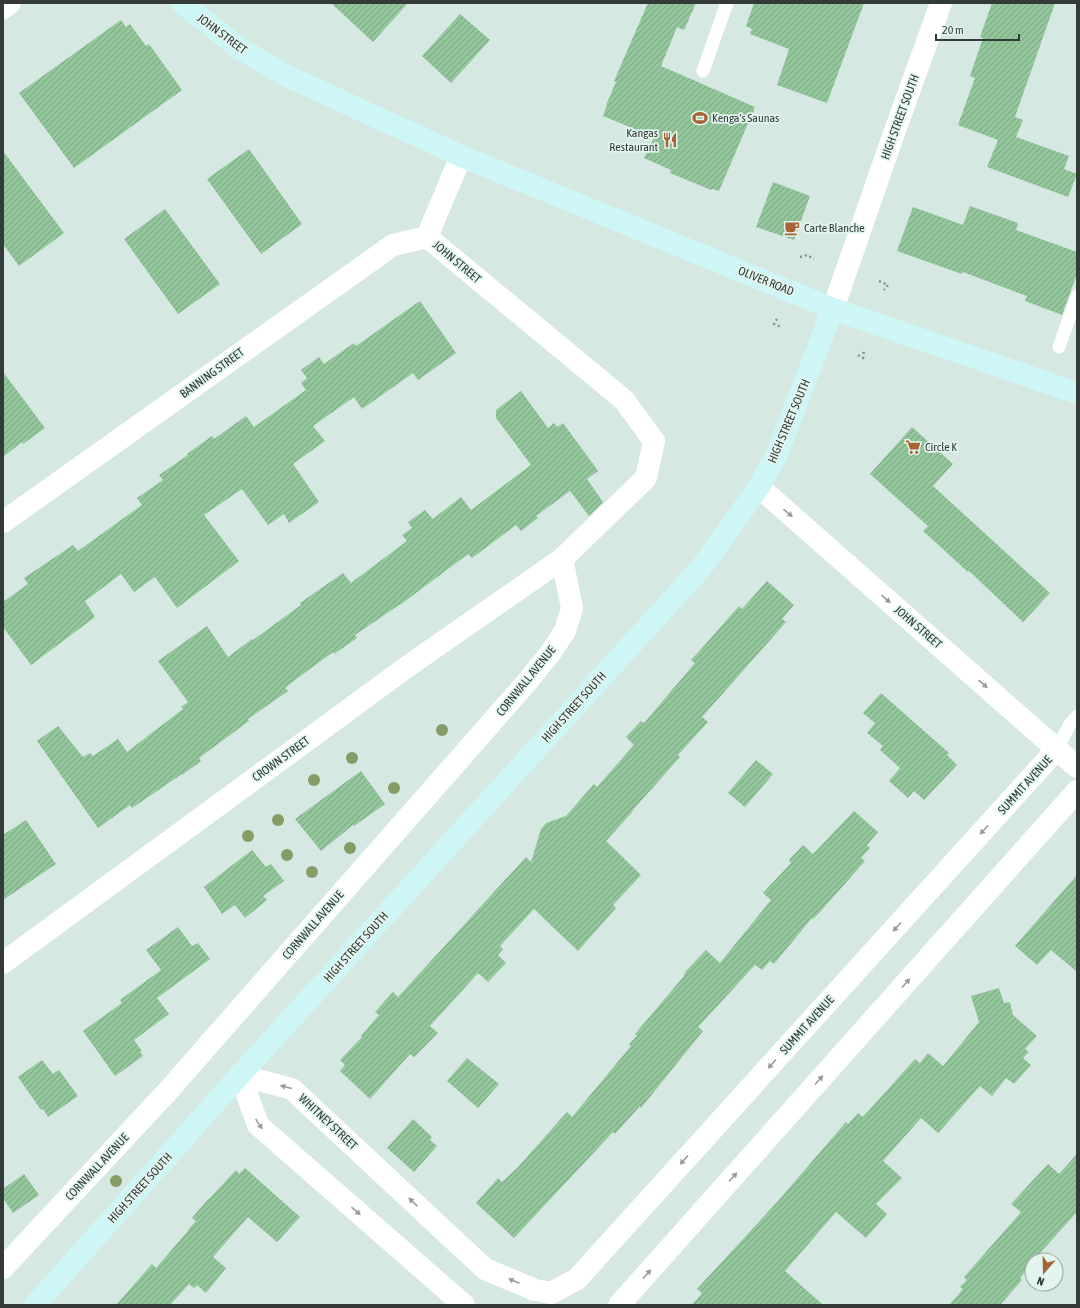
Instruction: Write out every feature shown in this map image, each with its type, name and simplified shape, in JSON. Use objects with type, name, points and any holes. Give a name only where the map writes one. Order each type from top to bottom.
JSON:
[{"type":"main road","name":"JOHN STREET","points":[[182,3],[239,48],[287,76],[461,156]]},
{"type":"main road","name":"OLIVER ROAD","points":[[461,156],[833,309],[1077,393]]},
{"type":"main road","name":"HIGH STREET SOUTH","points":[[35,1305],[240,1075],[701,568],[759,487],[777,454],[833,309]]},
{"type":"street","points":[[3,8],[10,3]]},
{"type":"street","name":"HIGH STREET SOUTH","points":[[833,309],[941,3]]},
{"type":"street","name":"JOHN STREET","points":[[461,156],[427,237],[624,400],[654,441],[646,478],[562,559]]},
{"type":"street","name":"BANNING STREET","points":[[3,522],[393,245],[427,237]]},
{"type":"street","name":"JOHN STREET","points":[[759,487],[1077,767]]},
{"type":"street","name":"CROWN STREET","points":[[3,963],[411,664],[562,559]]},
{"type":"street","name":"CORNWALL AVENUE","points":[[3,1268],[167,1092],[527,682],[551,652],[565,631],[572,608],[562,559]]},
{"type":"street","name":"SUMMIT AVENUE","points":[[551,1293],[577,1279],[1057,749]]},
{"type":"street","points":[[619,1305],[1077,791]]},
{"type":"street","points":[[240,1075],[258,1125],[464,1305]]},
{"type":"street","name":"WHITNEY STREET","points":[[240,1075],[292,1089],[485,1269],[535,1290],[551,1293]]},
{"type":"lane","points":[[703,71],[727,3]]},
{"type":"lane","points":[[1059,347],[1077,296]]},
{"type":"lane","points":[[1057,749],[1070,724],[1077,716]]},
{"type":"path","points":[[800,257],[807,255],[814,259]]},
{"type":"path","points":[[879,281],[888,285],[884,290]]},
{"type":"path","points":[[777,319],[774,324],[780,327]]},
{"type":"path","points":[[858,355],[862,358],[864,349]]},
{"type":"building","points":[[331,3],[408,3],[373,42]]},
{"type":"building","points":[[648,3],[696,3],[684,30],[677,27],[661,66],[755,107],[719,191],[711,190],[670,173],[671,170],[644,158],[654,137],[603,116],[616,82],[614,81]]},
{"type":"building","points":[[754,3],[864,3],[827,103],[777,85],[789,49],[750,34],[752,29],[746,26]]},
{"type":"building","points":[[992,3],[1055,3],[1015,117],[1023,120],[1016,137],[1069,156],[1064,169],[1077,174],[1068,197],[987,167],[998,140],[958,125],[975,78],[970,76],[983,38],[980,37]]},
{"type":"building","points":[[460,14],[490,40],[451,83],[422,56]]},
{"type":"building","points":[[121,20],[126,27],[130,24],[146,46],[149,44],[182,90],[74,168],[19,93]]},
{"type":"building","points":[[249,149],[302,224],[261,254],[207,179]]},
{"type":"building","points":[[3,151],[64,233],[19,266],[3,244]]},
{"type":"building","points":[[773,182],[810,196],[794,240],[756,227]]},
{"type":"building","points":[[970,206],[1018,223],[1016,230],[1077,252],[1077,274],[1062,315],[1025,301],[1027,296],[963,272],[962,274],[897,251],[913,207],[963,225]]},
{"type":"building","points":[[165,209],[220,284],[178,314],[124,239]]},
{"type":"building","points":[[420,301],[456,353],[418,380],[413,373],[362,409],[354,397],[313,426],[325,441],[293,464],[319,502],[289,523],[284,514],[268,525],[242,489],[204,515],[239,561],[177,608],[155,577],[134,592],[121,574],[85,601],[95,617],[31,665],[3,627],[3,602],[28,584],[24,578],[73,545],[78,551],[142,505],[137,498],[163,480],[159,475],[212,436],[214,439],[246,416],[254,427],[306,390],[301,383],[307,378],[301,370],[319,357],[324,364],[354,343],[356,346]]},
{"type":"building","points":[[3,372],[45,428],[23,444],[22,442],[3,457]]},
{"type":"building","points":[[521,391],[548,428],[554,423],[557,427],[563,423],[598,471],[587,479],[603,502],[589,516],[570,491],[536,516],[538,518],[521,531],[516,525],[472,558],[468,554],[400,605],[355,635],[357,638],[334,654],[333,652],[287,686],[285,688],[288,691],[248,719],[249,721],[199,758],[201,761],[132,808],[130,805],[98,828],[37,741],[58,726],[83,757],[90,753],[93,756],[118,739],[127,752],[183,709],[181,707],[188,702],[158,661],[207,626],[228,657],[343,573],[351,583],[407,541],[402,535],[412,528],[408,522],[425,510],[433,519],[461,497],[471,510],[531,465],[496,418],[496,410]]},
{"type":"building","points":[[912,427],[953,464],[933,486],[1050,593],[1023,622],[969,571],[968,572],[923,531],[928,526],[870,474]]},
{"type":"building","points":[[767,581],[794,605],[782,619],[786,622],[702,717],[708,722],[678,755],[680,757],[606,841],[641,875],[613,905],[616,908],[578,951],[534,909],[500,946],[503,949],[498,955],[506,963],[488,982],[478,973],[430,1026],[438,1033],[414,1057],[410,1054],[370,1099],[340,1071],[345,1065],[340,1060],[362,1037],[361,1036],[379,1015],[375,1012],[393,992],[398,997],[526,857],[531,862],[541,829],[546,823],[566,816],[594,784],[597,787],[634,745],[626,737],[641,721],[644,723],[695,663],[691,660],[739,606],[742,609]]},
{"type":"building","points":[[881,693],[949,753],[947,755],[957,765],[924,800],[914,791],[908,798],[889,781],[900,768],[880,750],[883,746],[867,733],[875,723],[863,713]]},
{"type":"building","points":[[756,760],[773,774],[745,807],[728,793]]},
{"type":"building","points":[[361,771],[385,804],[354,826],[353,825],[321,851],[295,819]]},
{"type":"building","points":[[854,811],[878,832],[867,845],[870,848],[861,858],[865,861],[820,912],[813,919],[812,918],[774,964],[770,961],[762,970],[755,965],[698,1027],[703,1031],[641,1108],[640,1106],[615,1134],[613,1132],[514,1238],[476,1203],[498,1178],[502,1182],[518,1167],[567,1112],[572,1117],[631,1046],[629,1044],[637,1036],[635,1034],[684,976],[686,971],[706,950],[720,963],[771,900],[763,893],[791,863],[789,860],[803,845],[813,854]]},
{"type":"building","points":[[26,820],[56,864],[3,900],[3,835]]},
{"type":"building","points":[[252,850],[266,867],[271,864],[284,881],[263,896],[267,900],[245,918],[235,905],[222,914],[204,887]]},
{"type":"building","points":[[1077,875],[1077,972],[1051,950],[1037,965],[1015,946]]},
{"type":"building","points":[[178,927],[192,946],[198,943],[210,959],[157,998],[169,1014],[134,1040],[142,1051],[140,1052],[143,1056],[115,1076],[83,1031],[122,1003],[120,1000],[161,970],[146,950]]},
{"type":"building","points":[[999,988],[1004,1003],[1010,1002],[1013,1015],[1037,1036],[1025,1049],[1029,1052],[1023,1058],[1031,1065],[1014,1084],[1006,1078],[992,1096],[980,1086],[938,1133],[921,1118],[883,1161],[902,1178],[876,1204],[887,1214],[866,1238],[836,1212],[785,1271],[823,1305],[692,1305],[702,1293],[697,1289],[778,1201],[846,1122],[848,1124],[858,1113],[863,1117],[915,1059],[920,1063],[928,1053],[943,1066],[979,1022],[971,996]]},
{"type":"building","points":[[467,1058],[499,1084],[478,1108],[447,1081]]},
{"type":"building","points":[[42,1060],[53,1074],[59,1070],[78,1096],[48,1117],[43,1109],[41,1110],[18,1077]]},
{"type":"building","points":[[413,1119],[432,1137],[430,1140],[437,1146],[414,1172],[387,1148]]},
{"type":"building","points":[[1077,1154],[1077,1212],[1041,1252],[1024,1252],[1024,1273],[1020,1278],[1022,1280],[1000,1305],[949,1305],[963,1289],[960,1287],[967,1280],[964,1277],[1021,1212],[1011,1204],[1048,1164],[1059,1174]]},
{"type":"building","points":[[245,1168],[300,1217],[277,1242],[248,1217],[213,1257],[226,1268],[206,1293],[197,1285],[194,1288],[189,1284],[170,1305],[116,1305],[152,1264],[156,1268],[196,1221],[192,1218],[208,1199],[236,1170],[239,1174]]},
{"type":"building","points":[[24,1174],[39,1195],[13,1213],[3,1198],[3,1189]]},
{"type":"place","name":"Kenga's Saunas","points":[[700,118]]},
{"type":"place","name":"Kangas Restaurant","points":[[670,140]]},
{"type":"place","name":"Carte Blanche","points":[[792,228]]},
{"type":"place","name":"Circle K","points":[[913,447]]}]
